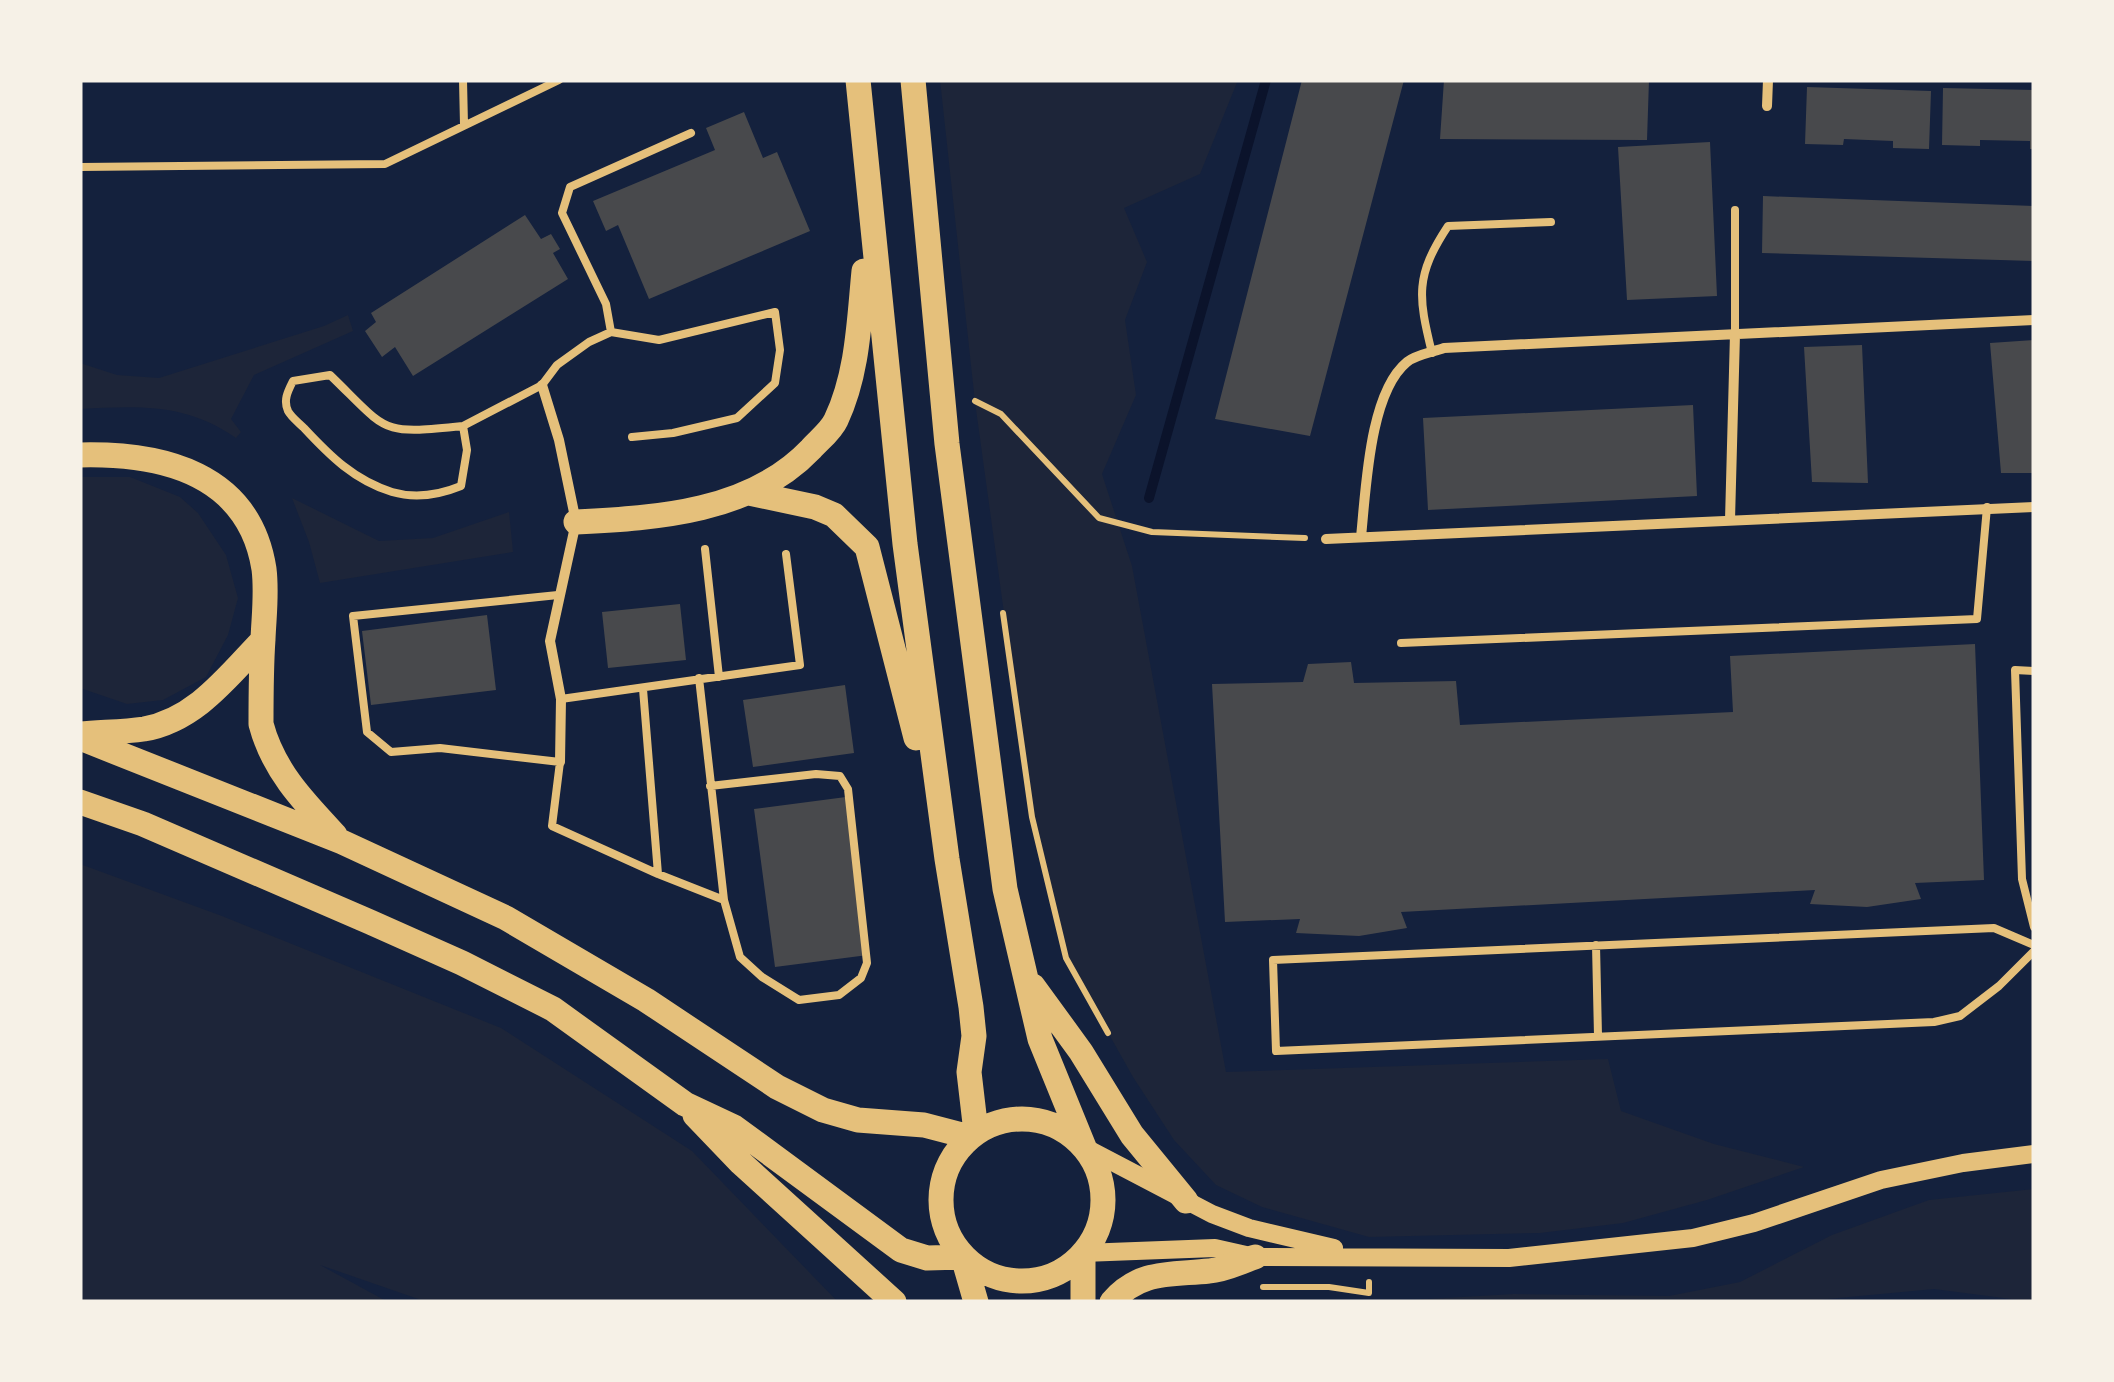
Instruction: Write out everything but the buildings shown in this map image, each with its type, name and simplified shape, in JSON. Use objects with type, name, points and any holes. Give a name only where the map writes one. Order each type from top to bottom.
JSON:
[{"type":"main road","points":[[858,80],[905,544],[947,859],[972,1007],[974,1036],[969,1072],[973,1135]]},
{"type":"main road","points":[[80,802],[143,824],[462,962],[553,1009],[685,1104],[734,1127],[901,1250],[927,1258],[963,1257],[996,1277],[1034,1280],[1069,1266],[1084,1253],[1100,1225],[1103,1192],[1094,1161],[1084,1147],[1040,1039],[1005,888],[947,444],[913,80]]},
{"type":"main road","points":[[576,522],[637,519],[694,510],[748,493],[800,460],[834,424],[855,363],[870,206]]},
{"type":"main road","points":[[80,455],[124,454],[176,464],[218,489],[234,505],[257,543],[266,588],[261,724],[266,746],[298,796],[342,842]]},
{"type":"main road","points":[[748,493],[815,506],[842,522],[867,546],[947,859]]},
{"type":"main road","points":[[80,736],[143,729],[195,708],[262,640]]},
{"type":"main road","points":[[80,736],[342,842],[519,926],[646,1000],[777,1086],[823,1110],[858,1120],[924,1125],[973,1135]]},
{"type":"main road","points":[[1027,978],[1081,1052],[1132,1136],[1186,1201]]},
{"type":"main road","points":[[685,1104],[741,1163],[894,1302]]},
{"type":"main road","points":[[976,1302],[963,1257],[943,1223],[941,1192],[948,1166],[960,1145],[1003,1119],[1042,1120],[1058,1126],[1084,1147]]},
{"type":"main road","points":[[1083,1302],[1084,1253]]},
{"type":"main road","points":[[1112,1302],[1147,1277],[1166,1272],[1212,1271],[1255,1257]]},
{"type":"street","points":[[1767,106],[1768,80]]},
{"type":"street","points":[[1360,537],[1375,426],[1383,397],[1407,362],[1444,348],[2034,320]]},
{"type":"street","points":[[1730,520],[1735,334]]},
{"type":"street","points":[[542,385],[560,440],[576,522],[550,641],[560,700],[560,762]]},
{"type":"street","points":[[1326,538],[2034,506]]},
{"type":"street","points":[[1084,1147],[1186,1201],[1249,1228],[1368,1255]]},
{"type":"street","points":[[1084,1253],[1215,1248],[1255,1257],[1510,1258],[1693,1238],[1881,1180],[1963,1163],[2034,1154]]},
{"type":"lane","points":[[463,80],[464,125]]},
{"type":"lane","points":[[80,167],[385,164],[559,80]]},
{"type":"lane","points":[[611,332],[606,304],[562,213],[570,187],[692,133]]},
{"type":"lane","points":[[1735,210],[1735,334]]},
{"type":"lane","points":[[1432,353],[1420,305],[1428,257],[1448,226],[1551,222]]},
{"type":"lane","points":[[463,426],[467,450],[461,486],[419,496],[393,492],[353,475],[328,455],[288,411],[286,396],[294,381],[330,376],[373,420],[392,430],[463,426],[542,385],[558,364],[611,332],[659,340],[775,312],[780,350],[775,383],[736,418],[673,433],[632,436]]},
{"type":"lane","points":[[1400,644],[1977,619],[1988,508]]},
{"type":"lane","points":[[705,548],[719,677]]},
{"type":"lane","points":[[560,700],[800,665],[786,554]]},
{"type":"lane","points":[[558,595],[353,616],[368,732],[391,752],[440,748],[560,762],[552,826],[724,900]]},
{"type":"lane","points":[[2034,671],[2014,670],[2022,879],[2034,927]]},
{"type":"lane","points":[[699,678],[710,786],[724,900],[740,957],[762,977],[799,1000],[840,994],[861,978],[867,963],[848,789],[840,776],[816,774],[710,786]]},
{"type":"lane","points":[[643,690],[658,874]]},
{"type":"lane","points":[[1994,928],[2034,948],[1998,986],[1960,1016],[1934,1022],[1276,1051],[1274,960],[1596,945],[1994,928]]},
{"type":"lane","points":[[1596,945],[1598,1036]]},
{"type":"path","points":[[973,382],[978,420]]},
{"type":"path","points":[[975,402],[1001,414],[1098,518],[1152,532],[1326,538]]},
{"type":"path","points":[[1002,603],[1032,817],[1066,958],[1114,1043]]},
{"type":"shaded area","points":[[940,80],[1238,80],[1200,174],[1124,208],[1147,262],[1125,320],[1136,395],[1102,474],[1132,566],[1226,1072],[1608,1059],[1621,1111],[1714,1144],[1804,1167],[1623,1223],[1540,1233],[1369,1237],[1262,1207],[1216,1185],[1174,1140],[1133,1077],[1066,958],[1032,817],[975,402]]},
{"type":"shaded area","points":[[348,315],[353,331],[254,375],[231,419],[241,432],[236,438],[199,418],[161,409],[80,409],[80,363],[117,375],[159,378]]},
{"type":"shaded area","points":[[80,477],[130,477],[180,497],[198,513],[226,555],[238,598],[228,635],[206,677],[163,700],[127,704],[80,688]]},
{"type":"shaded area","points":[[292,498],[379,541],[433,538],[509,512],[513,552],[320,583]]},
{"type":"shaded area","points":[[80,864],[222,916],[501,1028],[692,1151],[838,1302],[427,1302],[320,1265],[388,1302],[80,1302]]},
{"type":"shaded area","points":[[2034,1189],[2034,1302],[1934,1289],[1796,1302],[1376,1302],[1514,1294],[1669,1296],[1740,1282],[1832,1235],[1929,1200]]},
{"type":"waterway","points":[[1149,498],[1266,80]]}]
